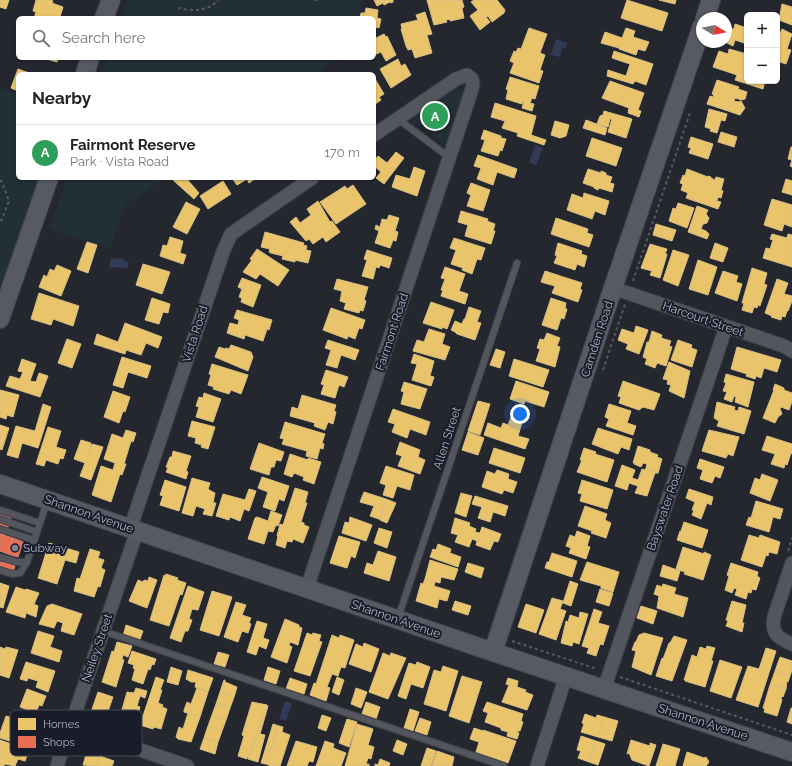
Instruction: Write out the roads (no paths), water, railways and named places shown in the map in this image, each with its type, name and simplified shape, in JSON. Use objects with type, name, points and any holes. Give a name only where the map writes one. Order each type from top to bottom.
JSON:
[{"type":"street","points":[[105,16],[110,0]]},
{"type":"street","points":[[707,12],[711,0]]},
{"type":"street","name":"Camden Road","points":[[493,652],[621,290],[696,46]]},
{"type":"street","points":[[86,72],[89,60]]},
{"type":"street","name":"Fairmont Road","points":[[307,588],[450,158],[472,88],[473,80],[470,76],[463,76],[456,79],[398,118]]},
{"type":"street","points":[[376,134],[398,118]]},
{"type":"street","points":[[0,319],[48,180]]},
{"type":"street","name":"Vista Road","points":[[133,530],[223,252],[231,234],[309,180]]},
{"type":"street","name":"Harcourt Street","points":[[621,290],[726,327],[783,345],[792,351]]},
{"type":"street","name":"Bayswater Road","points":[[607,681],[726,327]]},
{"type":"street","name":"Shannon Avenue","points":[[0,484],[397,620],[566,676],[607,681],[792,752]]},
{"type":"street","name":"Neiley Street","points":[[76,710],[103,631],[133,530]]},
{"type":"street","points":[[792,563],[773,623],[773,630],[776,635],[792,644]]},
{"type":"street","points":[[537,766],[566,676]]},
{"type":"street","points":[[142,750],[187,766]]},
{"type":"street","name":"Neiley Street","points":[[57,766],[60,756]]},
{"type":"lane","points":[[398,118],[450,158]]},
{"type":"lane","name":"Allen Street","points":[[397,620],[517,263]]},
{"type":"lane","points":[[0,570],[12,574],[20,572],[27,562],[48,500]]},
{"type":"lane","points":[[0,510],[40,524]]},
{"type":"lane","points":[[0,519],[37,532]]},
{"type":"lane","points":[[0,529],[34,540]]},
{"type":"lane","points":[[0,557],[17,562],[27,562]]},
{"type":"lane","points":[[103,631],[504,766]]},
{"type":"water","points":[[556,39],[567,43],[566,48],[562,48],[560,57],[551,55]]},
{"type":"water","points":[[535,145],[543,148],[536,165],[529,162]]},
{"type":"water","points":[[111,258],[123,259],[129,263],[127,269],[118,267],[109,268]]},
{"type":"water","points":[[285,701],[292,703],[286,721],[279,719]]},
{"type":"place","name":"Fairmont Reserve","points":[[435,116]]},
{"type":"place","name":"Subway","points":[[15,548]]}]
